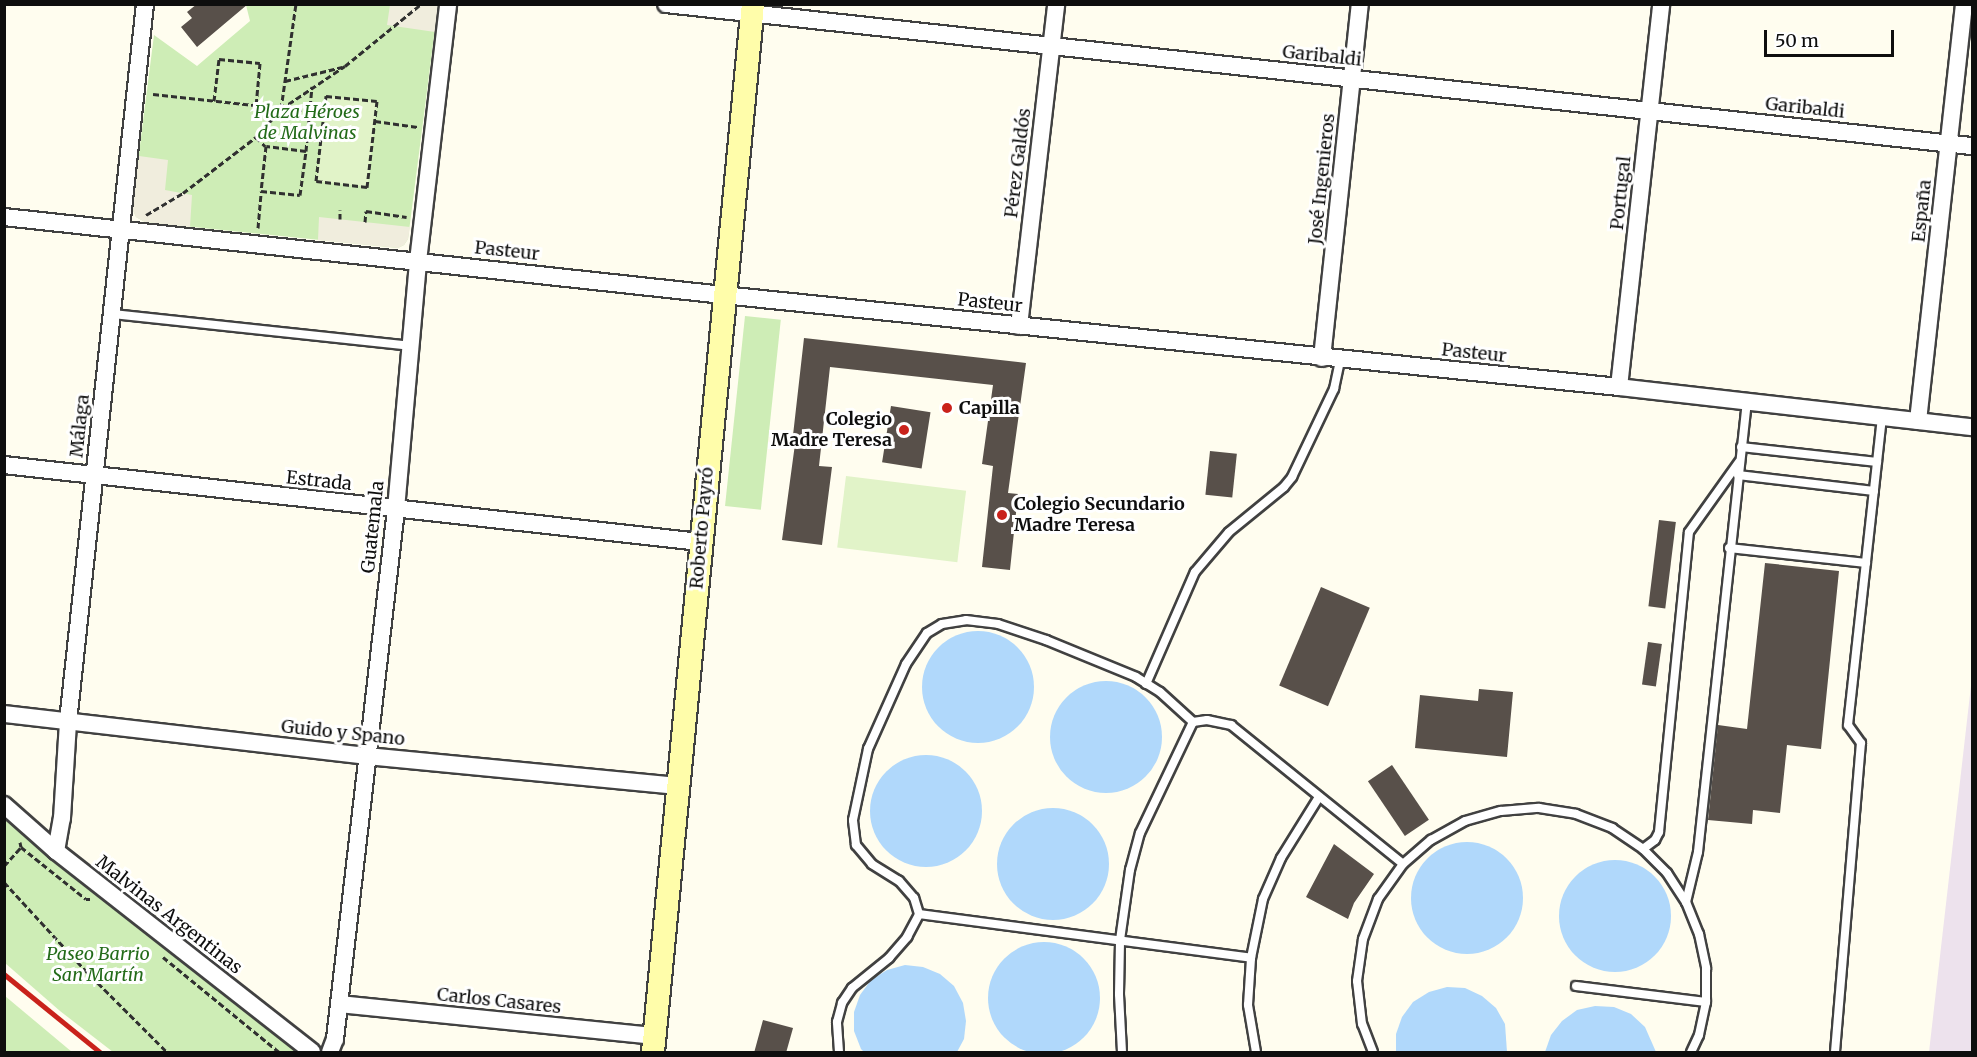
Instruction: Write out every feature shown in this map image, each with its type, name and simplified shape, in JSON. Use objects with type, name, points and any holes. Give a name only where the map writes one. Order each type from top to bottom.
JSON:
[{"type":"street","name":"Málaga","points":[[56,851],[62,818],[68,722],[145,4]]},
{"type":"street","name":"Guatemala","points":[[330,1053],[339,1004],[396,509],[422,219],[448,4]]},
{"type":"street","name":"Garibaldi","points":[[666,4],[752,9],[1051,46],[1972,146]]},
{"type":"street","name":"Pérez Galdós","points":[[1019,326],[1056,4]]},
{"type":"street","name":"José Ingenieros","points":[[1322,358],[1360,4]]},
{"type":"street","name":"Portugal","points":[[1619,387],[1661,4]]},
{"type":"street","name":"España","points":[[1918,421],[1964,4]]},
{"type":"street","name":"Roberto Payró","points":[[654,1044],[723,295],[752,9]]},
{"type":"street","name":"Pasteur","points":[[4,217],[1340,360],[1619,387],[1972,427]]},
{"type":"street","name":"Estrada","points":[[4,465],[700,542]]},
{"type":"street","name":"Guido y Spano","points":[[4,714],[367,756],[678,786]]},
{"type":"street","name":"Malvinas Argentinas","points":[[4,805],[56,851],[312,1053]]},
{"type":"street","name":"Carlos Casares","points":[[339,1004],[654,1044]]},
{"type":"lane","points":[[112,314],[410,346]]},
{"type":"lane","points":[[1146,684],[1195,572],[1229,532],[1284,487],[1292,477],[1334,389],[1340,360]]},
{"type":"lane","points":[[1686,902],[1698,852],[1747,402]]},
{"type":"lane","points":[[1835,1053],[1861,743],[1848,725],[1882,417]]},
{"type":"lane","points":[[1742,447],[1877,462]]},
{"type":"lane","points":[[1643,849],[1655,840],[1659,832],[1689,532],[1740,461]]},
{"type":"lane","points":[[1738,475],[1874,491]]},
{"type":"lane","points":[[1730,548],[1866,563]]},
{"type":"lane","points":[[839,1053],[837,1022],[842,1003],[852,988],[908,937],[919,914],[915,898],[899,880],[872,864],[855,845],[853,820],[868,749],[906,664],[927,633],[942,624],[966,620],[998,624],[1046,640],[1146,684],[1193,722],[1207,720],[1231,725],[1403,864]]},
{"type":"lane","points":[[1122,1053],[1119,994],[1120,940],[1130,870],[1140,832],[1193,722]]},
{"type":"lane","points":[[1256,1053],[1248,1005],[1251,958],[1263,900],[1281,858],[1319,797]]},
{"type":"lane","points":[[1373,1053],[1362,1024],[1357,981],[1363,939],[1378,899],[1403,864],[1431,840],[1465,821],[1501,811],[1539,808],[1576,814],[1612,828],[1643,849],[1667,873],[1686,902],[1699,934],[1706,968],[1706,1002],[1699,1035],[1691,1053]]},
{"type":"lane","points":[[919,914],[1251,958]]},
{"type":"lane","points":[[1576,986],[1706,1002]]},
{"type":"path","points":[[281,109],[296,4]]},
{"type":"path","points":[[122,229],[183,193],[256,137],[281,109],[312,86],[345,66],[421,4]]},
{"type":"path","points":[[214,101],[219,59],[260,63],[256,106]]},
{"type":"path","points":[[285,81],[345,66]]},
{"type":"path","points":[[261,191],[300,195],[312,86]]},
{"type":"path","points":[[136,92],[310,111]]},
{"type":"path","points":[[326,96],[377,101],[375,121],[367,187],[316,181],[326,96]]},
{"type":"path","points":[[375,121],[433,129]]},
{"type":"path","points":[[308,131],[322,132]]},
{"type":"path","points":[[256,137],[266,146],[306,151]]},
{"type":"path","points":[[257,244],[266,146]]},
{"type":"path","points":[[340,210],[340,219]]},
{"type":"path","points":[[365,222],[366,211],[422,219]]},
{"type":"path","points":[[4,866],[34,832]]},
{"type":"path","points":[[4,882],[85,970],[167,1053]]},
{"type":"shaded area","points":[[390,5],[438,5],[435,32],[387,25]]},
{"type":"shaded area","points":[[139,156],[168,160],[165,190],[192,195],[190,227],[145,222],[136,217],[132,208]]},
{"type":"shaded area","points":[[319,217],[410,227],[408,239],[398,248],[318,240]]},
{"type":"shaded area","points":[[1972,677],[1972,1052],[1929,1052]]},
{"type":"green space","name":"Plaza Héroes de Malvinas","points":[[246,5],[438,5],[408,239],[404,245],[398,248],[145,222],[136,217],[132,208],[154,35],[197,66],[250,21]]},
{"type":"green space","points":[[326,96],[377,101],[368,187],[317,182]]},
{"type":"green space","points":[[745,316],[781,320],[761,510],[725,506]]},
{"type":"green space","points":[[846,476],[966,491],[957,562],[837,547]]},
{"type":"green space","name":"Paseo Barrio San Martín","points":[[4,812],[303,1052],[113,1052],[60,1011],[5,963]]},
{"type":"green space","points":[[5,996],[72,1052],[5,1052]]},
{"type":"water","points":[[978,631],[999,635],[1018,647],[1030,666],[1034,687],[1030,708],[1018,727],[999,739],[978,743],[957,739],[938,727],[926,708],[922,687],[926,666],[938,647],[957,635]]},
{"type":"water","points":[[1106,681],[1127,685],[1145,698],[1158,716],[1162,737],[1158,758],[1145,776],[1127,789],[1106,793],[1085,789],[1067,776],[1054,758],[1050,737],[1054,716],[1067,698],[1085,685]]},
{"type":"water","points":[[926,755],[947,759],[965,772],[978,790],[982,811],[978,832],[965,850],[947,863],[926,867],[905,863],[887,850],[874,832],[870,811],[874,790],[887,772],[905,759]]},
{"type":"water","points":[[1053,808],[1074,812],[1092,825],[1105,843],[1109,864],[1105,885],[1092,903],[1074,916],[1053,920],[1032,916],[1014,903],[1001,885],[997,864],[1001,843],[1014,825],[1032,812]]},
{"type":"water","points":[[1467,842],[1488,846],[1506,859],[1519,877],[1523,898],[1519,919],[1506,937],[1488,950],[1467,954],[1446,950],[1428,937],[1415,919],[1411,898],[1415,877],[1428,859],[1446,846]]},
{"type":"water","points":[[1615,860],[1636,864],[1654,877],[1667,895],[1671,916],[1667,937],[1654,955],[1636,968],[1615,972],[1594,968],[1576,955],[1563,937],[1559,916],[1563,895],[1576,877],[1594,864]]},
{"type":"water","points":[[1044,942],[1065,946],[1083,959],[1096,977],[1100,998],[1096,1019],[1083,1037],[1065,1050],[1044,1054],[1023,1050],[1005,1037],[992,1019],[988,998],[992,977],[1005,959],[1023,946]]},
{"type":"water","points":[[905,965],[923,967],[940,974],[954,986],[963,1003],[966,1021],[964,1039],[957,1052],[864,1052],[861,1049],[854,1031],[854,1012],[860,995],[871,980],[887,970]]},
{"type":"water","points":[[1447,987],[1465,988],[1482,996],[1496,1008],[1505,1024],[1507,1052],[1396,1052],[1396,1034],[1402,1017],[1413,1002],[1429,992]]},
{"type":"water","points":[[1595,1006],[1614,1007],[1631,1014],[1645,1027],[1656,1052],[1545,1052],[1551,1035],[1562,1021],[1577,1010]]},
{"type":"building","points":[[197,4],[248,4],[197,47],[181,27],[192,18],[187,12]]},
{"type":"building","points":[[804,338],[1026,363],[1008,493],[1018,494],[1010,570],[982,567],[993,466],[982,464],[993,385],[830,367],[819,466],[832,467],[822,545],[782,540],[795,444],[792,444]]},
{"type":"building","points":[[891,406],[931,412],[922,469],[882,462]]},
{"type":"building","points":[[1210,451],[1237,454],[1232,498],[1205,495]]},
{"type":"building","points":[[1659,520],[1676,522],[1665,608],[1648,606]]},
{"type":"building","points":[[1765,563],[1839,571],[1821,749],[1787,745],[1780,813],[1753,810],[1752,824],[1708,820],[1718,725],[1747,729]]},
{"type":"building","points":[[1321,587],[1370,608],[1328,706],[1279,685]]},
{"type":"building","points":[[1648,642],[1662,644],[1656,687],[1642,685]]},
{"type":"building","points":[[1479,689],[1513,692],[1507,757],[1415,748],[1420,695],[1478,701]]},
{"type":"building","points":[[1392,765],[1429,820],[1405,836],[1368,781]]},
{"type":"building","points":[[1334,844],[1374,874],[1354,903],[1348,919],[1306,897]]},
{"type":"building","points":[[763,1020],[793,1028],[786,1053],[754,1053]]},
{"type":"railway","points":[[4,974],[100,1052]]},
{"type":"place","name":"Capilla","points":[[947,408]]},
{"type":"place","name":"Colegio Madre Teresa","points":[[904,430]]},
{"type":"place","name":"Colegio Secundario Madre Teresa","points":[[1002,515]]}]
